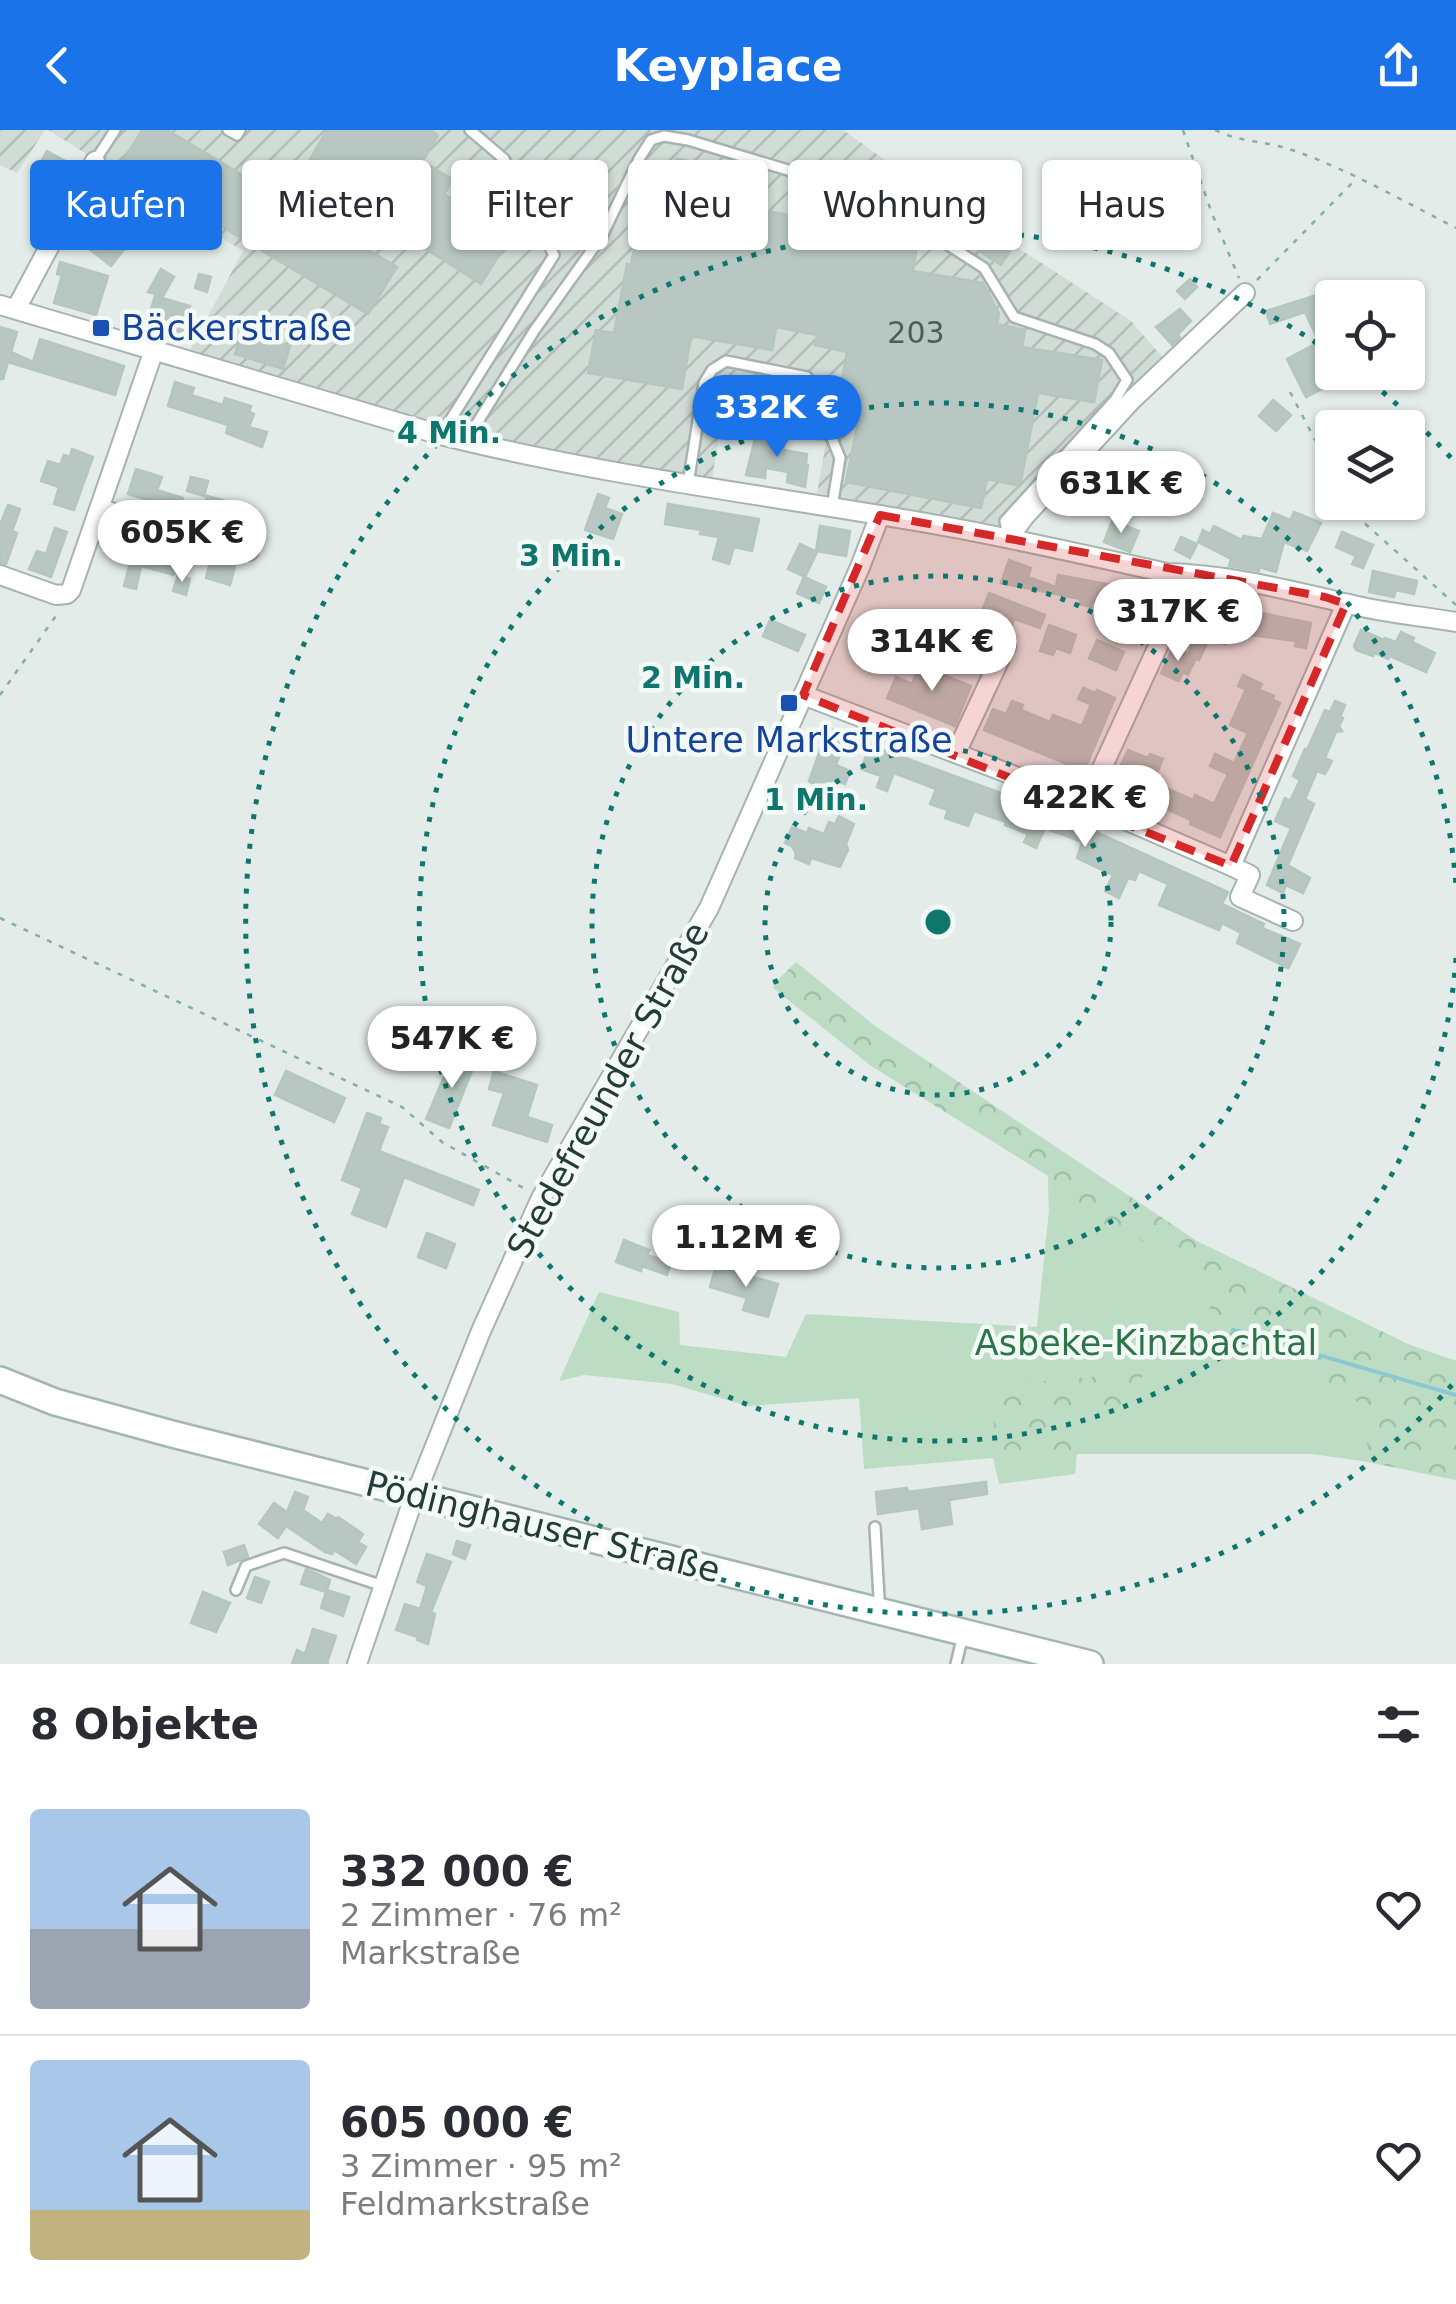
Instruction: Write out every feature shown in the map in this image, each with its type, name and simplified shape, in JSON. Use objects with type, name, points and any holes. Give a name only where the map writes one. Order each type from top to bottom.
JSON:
[{"type":"street","points":[[42,250],[8,307],[466,442],[1008,538],[1168,573],[1456,622]]},
{"type":"street","points":[[1008,538],[1132,400],[1245,293]]},
{"type":"street","points":[[0,575],[56,596],[71,590],[154,350]]},
{"type":"street","points":[[100,509],[249,551]]},
{"type":"street","name":"Stedefreunder Straße","points":[[356,1664],[416,1496],[541,1198],[709,908],[880,515]]},
{"type":"street","points":[[1231,866],[1346,604]]},
{"type":"street","points":[[1086,802],[1158,644]]},
{"type":"street","points":[[956,753],[1006,646]]},
{"type":"street","points":[[803,695],[1086,802],[1231,866],[1250,875],[1240,897],[1293,921]]},
{"type":"street","name":"Pödinghauser Straße","points":[[0,1380],[80,1410],[1090,1664]]},
{"type":"lane","points":[[96,160],[114,130]]},
{"type":"lane","points":[[228,130],[237,135],[240,130]]},
{"type":"lane","points":[[441,435],[554,255],[504,159],[470,130]]},
{"type":"lane","points":[[466,442],[534,331],[602,236],[638,158],[651,140],[664,136],[688,140],[871,195],[984,268],[1014,318],[1095,344],[1109,353],[1126,380],[1114,400],[1005,522],[1008,538]]},
{"type":"lane","points":[[688,484],[704,383],[712,370],[726,361],[807,376],[840,458],[832,507]]},
{"type":"lane","points":[[875,1527],[879,1598],[876,1610]]},
{"type":"lane","points":[[236,1590],[246,1566],[284,1553],[382,1586]]},
{"type":"lane","points":[[956,1664],[964,1632]]},
{"type":"path","points":[[1184,130],[1245,293],[1357,178]]},
{"type":"path","points":[[1216,130],[1230,138],[1293,150],[1456,228]]},
{"type":"path","points":[[1290,392],[1315,440]]},
{"type":"path","points":[[1361,520],[1456,604]]},
{"type":"path","points":[[1158,644],[1174,612],[1182,574]]},
{"type":"path","points":[[0,695],[66,603],[67,594]]},
{"type":"path","points":[[0,918],[402,1108],[442,1142],[541,1198]]},
{"type":"highlighted area","points":[[880,515],[1346,604],[1231,866],[803,695]]},
{"type":"shaded area","points":[[0,130],[45,130],[17,173],[0,165]]},
{"type":"shaded area","points":[[48,130],[843,130],[885,160],[788,160],[788,250],[1022,250],[1131,321],[1166,361],[1003,526],[817,493],[826,442],[787,435],[793,387],[729,377],[712,479],[514,444],[358,404],[190,350],[243,251],[222,238],[222,160],[96,160]]},
{"type":"green space","points":[[796,962],[875,1026],[1197,1241],[1408,1344],[1456,1361],[1456,1480],[1368,1462],[1366,1421],[1356,1400],[1314,1386],[1223,1341],[1221,1325],[1184,1268],[1123,1229],[1049,1210],[1048,1176],[871,1066],[773,988]]},
{"type":"green space","name":"Asbeke-Kinzbachtal","points":[[1038,1135],[1254,1294],[1456,1361],[1456,1480],[1312,1454],[1077,1454],[1075,1474],[999,1484],[993,1458],[864,1469],[859,1398],[748,1406],[672,1384],[584,1375],[559,1381],[599,1292],[679,1312],[680,1345],[786,1357],[806,1314],[1037,1327],[1049,1210],[1048,1176]]},
{"type":"green space","points":[[1142,1373],[1142,1402],[1076,1413],[1074,1448],[1068,1455],[993,1458],[995,1385]]},
{"type":"building","points":[[142,130],[167,130],[217,160],[124,160]]},
{"type":"building","points":[[327,130],[430,130],[438,135],[424,160],[310,160]]},
{"type":"building","points":[[47,151],[64,160],[42,160]]},
{"type":"building","points":[[222,163],[242,175],[242,239],[222,227]]},
{"type":"building","points":[[431,166],[451,179],[444,194],[451,198],[451,250],[502,250],[481,284],[428,250],[431,250]]},
{"type":"building","points":[[768,211],[788,215],[788,250],[916,250],[913,271],[983,283],[999,314],[997,324],[1025,330],[1022,347],[1102,360],[1094,402],[1038,393],[1020,486],[987,479],[981,508],[846,482],[860,411],[837,407],[847,352],[815,345],[817,335],[776,327],[772,350],[691,336],[682,389],[588,373],[596,330],[614,333],[627,264],[631,265],[634,250],[768,250]]},
{"type":"building","points":[[91,250],[124,250],[111,266]]},
{"type":"building","points":[[261,250],[368,250],[397,267],[368,314]]},
{"type":"building","points":[[978,250],[1010,251],[1001,265]]},
{"type":"building","points":[[60,262],[108,276],[96,315],[54,303],[62,275],[57,274]]},
{"type":"building","points":[[161,269],[174,277],[163,296],[148,292]]},
{"type":"building","points":[[199,274],[211,277],[207,292],[195,288]]},
{"type":"building","points":[[1190,279],[1197,287],[1185,299],[1177,291]]},
{"type":"building","points":[[155,296],[190,306],[179,343],[152,335],[158,314],[150,312]]},
{"type":"building","points":[[1315,296],[1315,333],[1305,312],[1270,324],[1266,311]]},
{"type":"building","points":[[1180,309],[1191,321],[1172,345],[1156,327]]},
{"type":"building","points":[[244,325],[258,330],[256,336],[290,346],[283,369],[235,354]]},
{"type":"building","points":[[0,327],[17,332],[11,352],[33,362],[40,339],[124,366],[115,395],[8,362],[0,379]]},
{"type":"building","points":[[1315,344],[1315,390],[1320,390],[1306,397],[1287,359]]},
{"type":"building","points":[[175,382],[194,388],[191,395],[223,405],[225,398],[251,406],[249,412],[254,414],[249,427],[267,432],[262,447],[226,433],[228,425],[168,406]]},
{"type":"building","points":[[1273,400],[1291,415],[1276,431],[1259,416]]},
{"type":"building","points":[[756,435],[785,439],[783,450],[807,454],[805,487],[787,482],[788,472],[766,468],[765,478],[746,475]]},
{"type":"building","points":[[72,449],[93,457],[74,510],[54,504],[59,487],[41,481],[48,461],[60,465],[64,455],[70,457]]},
{"type":"building","points":[[136,469],[162,477],[157,490],[183,498],[179,510],[128,494]]},
{"type":"building","points":[[191,477],[208,481],[204,496],[187,491]]},
{"type":"building","points":[[598,494],[609,498],[605,508],[622,514],[613,539],[585,530]]},
{"type":"building","points":[[207,496],[233,503],[228,522],[202,514]]},
{"type":"building","points":[[668,504],[759,519],[752,551],[734,547],[729,564],[713,559],[719,537],[665,524]]},
{"type":"building","points":[[8,505],[20,509],[12,531],[17,533],[6,564],[0,563],[0,525]]},
{"type":"building","points":[[1294,512],[1321,523],[1307,551],[1284,542],[1276,572],[1229,566],[1231,559],[1198,542],[1203,530],[1210,534],[1214,526],[1242,540],[1243,536],[1262,539],[1273,513],[1290,520]]},
{"type":"building","points":[[1112,521],[1139,531],[1130,552],[1104,542]]},
{"type":"building","points":[[820,526],[850,531],[846,556],[816,551]]},
{"type":"building","points":[[55,528],[67,532],[51,577],[29,569],[37,551],[46,554]]},
{"type":"building","points":[[1342,532],[1373,545],[1363,568],[1352,564],[1356,556],[1336,547]]},
{"type":"building","points":[[113,534],[180,553],[174,575],[141,566],[136,589],[124,586],[131,559],[108,553]]},
{"type":"building","points":[[1181,537],[1197,544],[1190,558],[1175,550]]},
{"type":"building","points":[[800,544],[817,552],[805,577],[788,569]]},
{"type":"building","points":[[211,559],[235,566],[230,585],[206,578]]},
{"type":"building","points":[[1009,560],[1031,568],[1028,577],[1056,587],[1058,575],[1165,595],[1161,614],[1141,610],[1137,634],[1120,631],[1125,608],[1092,602],[1091,607],[1079,604],[1080,599],[1001,583]]},
{"type":"building","points":[[1373,571],[1417,581],[1414,594],[1396,590],[1394,597],[1369,592]]},
{"type":"building","points":[[178,575],[190,579],[186,595],[173,591]]},
{"type":"building","points":[[804,577],[826,587],[819,603],[797,593]]},
{"type":"building","points":[[989,593],[1045,615],[1040,628],[1014,619],[1012,625],[1002,621],[998,632],[982,626],[978,622]]},
{"type":"building","points":[[1188,599],[1209,603],[1208,612],[1231,616],[1232,607],[1311,623],[1306,648],[1295,646],[1296,641],[1228,632],[1226,644],[1208,641],[1199,660],[1188,654],[1199,629],[1191,628],[1192,619],[1184,618]]},
{"type":"building","points":[[889,614],[904,619],[888,658],[858,648],[865,626],[883,632]]},
{"type":"building","points":[[770,620],[805,635],[798,651],[763,636]]},
{"type":"building","points":[[1049,625],[1076,635],[1070,653],[1056,648],[1053,655],[1040,651]]},
{"type":"building","points":[[1361,630],[1396,642],[1401,632],[1435,653],[1426,672],[1390,656],[1373,656],[1354,646]]},
{"type":"building","points":[[1097,640],[1124,652],[1116,670],[1089,658]]},
{"type":"building","points":[[1173,647],[1196,658],[1188,675],[1183,672],[1179,681],[1161,673]]},
{"type":"building","points":[[922,659],[940,666],[938,673],[971,686],[955,726],[887,698],[896,677],[912,684]]},
{"type":"building","points":[[1243,675],[1262,684],[1259,690],[1280,703],[1220,837],[1112,784],[1128,750],[1148,758],[1150,754],[1163,759],[1156,775],[1162,778],[1159,785],[1193,800],[1195,795],[1214,804],[1228,774],[1210,766],[1215,754],[1234,763],[1248,733],[1230,725],[1246,689],[1238,686]]},
{"type":"building","points":[[1083,688],[1115,698],[1084,771],[984,730],[993,709],[1006,714],[1012,701],[1023,705],[1021,710],[1050,722],[1053,715],[1082,726],[1091,704],[1078,699]]},
{"type":"building","points":[[1335,701],[1345,705],[1340,717],[1342,731],[1336,732],[1325,758],[1332,761],[1325,774],[1317,771],[1305,799],[1314,804],[1288,865],[1310,878],[1303,893],[1286,885],[1283,893],[1267,885],[1291,828],[1275,821],[1285,798],[1290,801],[1300,780],[1293,776],[1305,749],[1325,710],[1330,712]]},
{"type":"building","points":[[828,728],[847,735],[836,765],[850,771],[845,784],[833,779],[829,789],[809,781]]},
{"type":"building","points":[[870,745],[1077,821],[1228,892],[1222,904],[1264,924],[1262,928],[1300,944],[1292,961],[1288,968],[1237,943],[1241,933],[1222,923],[1219,930],[1159,905],[1168,884],[1139,871],[1135,880],[1128,878],[1119,898],[1105,891],[1113,875],[1077,858],[1082,842],[1045,828],[1036,848],[1024,842],[1028,834],[974,811],[968,826],[945,818],[948,810],[930,804],[936,789],[894,773],[887,791],[877,787],[881,776],[861,769]]},
{"type":"building","points":[[839,816],[854,824],[840,867],[811,858],[809,864],[795,858],[792,846],[785,843],[792,827],[824,834],[829,822],[835,824]]},
{"type":"building","points":[[466,1047],[480,1051],[449,1128],[426,1119],[446,1072],[457,1076]]},
{"type":"building","points":[[286,1071],[345,1098],[334,1122],[275,1095]]},
{"type":"building","points":[[494,1071],[537,1085],[527,1117],[552,1125],[547,1142],[493,1125],[504,1093],[489,1089]]},
{"type":"building","points":[[367,1113],[381,1118],[379,1124],[388,1127],[379,1151],[479,1190],[473,1205],[404,1177],[386,1227],[352,1214],[362,1188],[342,1180]]},
{"type":"building","points":[[427,1233],[455,1244],[446,1268],[418,1257]]},
{"type":"building","points":[[624,1240],[649,1250],[647,1255],[671,1263],[667,1275],[616,1262]]},
{"type":"building","points":[[716,1266],[778,1284],[768,1317],[743,1310],[747,1298],[710,1287]]},
{"type":"building","points":[[986,1482],[987,1494],[949,1500],[952,1524],[922,1529],[919,1508],[878,1514],[876,1492]]},
{"type":"building","points":[[295,1492],[308,1497],[303,1510],[322,1523],[328,1514],[363,1534],[358,1542],[366,1547],[356,1564],[334,1550],[332,1554],[325,1552],[286,1526],[278,1538],[259,1524],[274,1503],[287,1512]]},
{"type":"building","points":[[457,1541],[470,1545],[465,1559],[453,1554]]},
{"type":"building","points":[[244,1545],[248,1557],[228,1565],[224,1552]]},
{"type":"building","points":[[427,1554],[451,1562],[431,1612],[435,1614],[428,1644],[396,1630],[405,1604],[420,1609],[427,1586],[417,1582]]},
{"type":"building","points":[[306,1569],[330,1580],[327,1590],[349,1597],[343,1616],[321,1608],[326,1592],[301,1584]]},
{"type":"building","points":[[255,1577],[269,1582],[261,1603],[247,1598]]},
{"type":"building","points":[[203,1592],[230,1603],[216,1632],[191,1623]]},
{"type":"building","points":[[313,1629],[336,1636],[328,1664],[292,1664],[297,1650],[305,1654]]},
{"type":"waterway","points":[[1233,1330],[1456,1395]]},
{"type":"place","name":"Bäckerstraße","points":[[101,328]]},
{"type":"place","name":"Untere Markstraße","points":[[789,703]]}]
